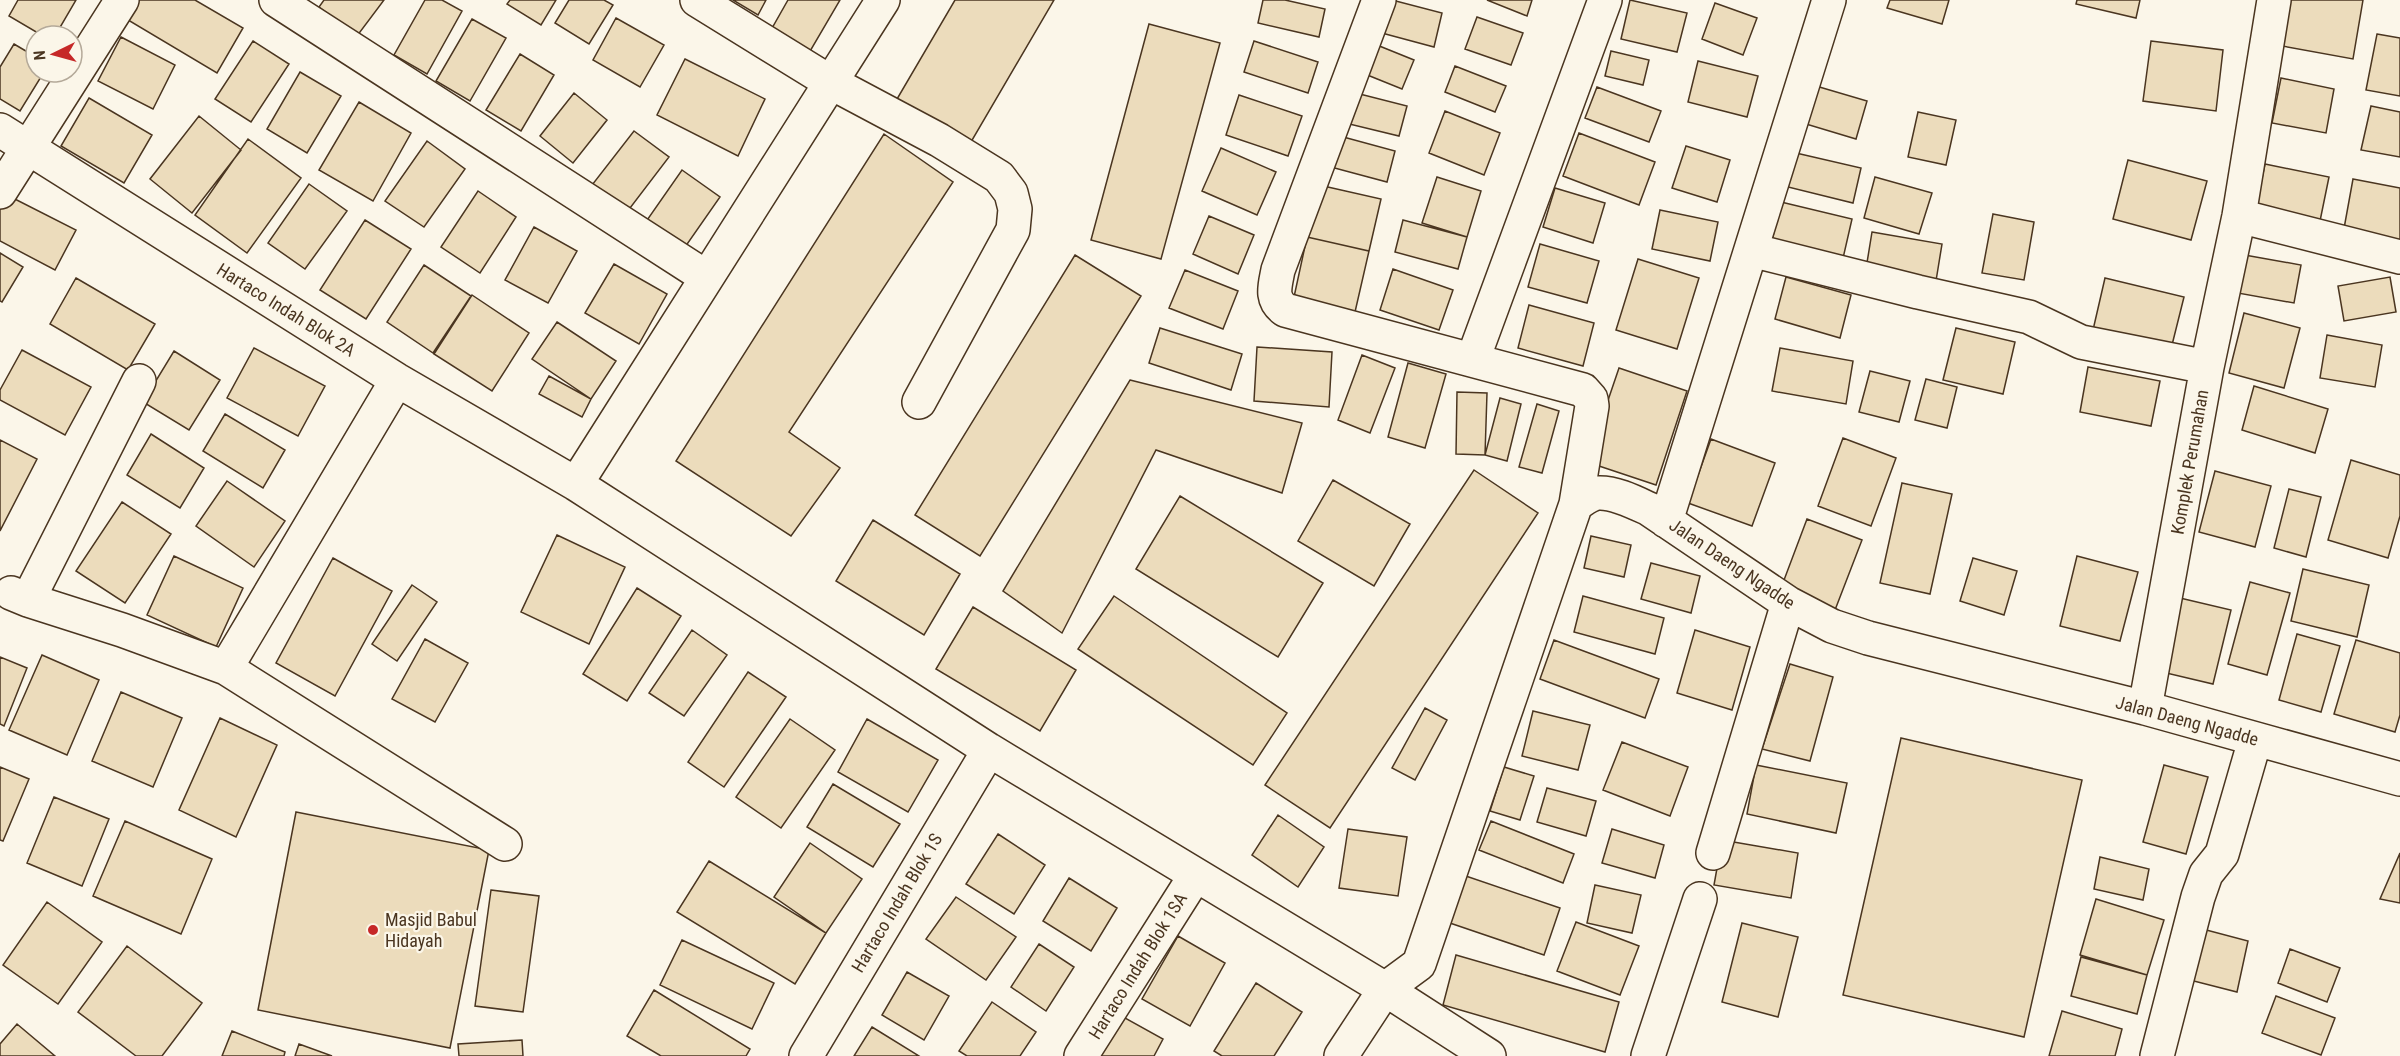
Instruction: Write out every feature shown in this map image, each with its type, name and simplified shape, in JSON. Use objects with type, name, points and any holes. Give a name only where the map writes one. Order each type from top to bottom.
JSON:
[{"type":"street","points":[[0,192],[122,0]]},
{"type":"street","points":[[276,0],[706,277]]},
{"type":"street","points":[[697,0],[830,82],[939,140],[999,177],[1011,193],[1015,209],[1014,230],[919,402]]},
{"type":"street","points":[[576,484],[883,0]]},
{"type":"street","points":[[1341,1056],[1385,989],[1419,964],[1576,504],[1592,406],[1587,394],[1576,388],[1285,310],[1274,298],[1278,270],[1379,0]]},
{"type":"street","points":[[1473,359],[1605,0]]},
{"type":"street","points":[[1666,521],[1829,0]]},
{"type":"street","name":"Komplek Perumahan","points":[[2145,708],[2207,367],[2239,216],[2274,0]]},
{"type":"street","name":"Hartaco Indah Blok 2A","points":[[0,130],[397,380],[576,484],[989,750],[1385,989],[1489,1056]]},
{"type":"street","points":[[2239,216],[2400,257]]},
{"type":"street","points":[[1751,250],[2029,317],[2081,342],[2207,367]]},
{"type":"street","points":[[226,668],[397,380]]},
{"type":"street","points":[[139,381],[10,599],[122,630],[226,668],[505,844]]},
{"type":"street","name":"Jalan Daeng Ngadde","points":[[1576,504],[1596,493],[1631,501],[1649,509],[1788,603],[1832,626],[1868,638],[2145,708],[2400,779]]},
{"type":"street","points":[[1713,853],[1788,603]]},
{"type":"street","points":[[2157,1056],[2198,897],[2206,874],[2222,854],[2255,740]]},
{"type":"street","name":"Hartaco Indah Blok 1S","points":[[806,1056],[989,750]]},
{"type":"street","name":"Hartaco Indah Blok 1SA","points":[[1081,1056],[1195,876]]},
{"type":"street","points":[[1648,1056],[1700,899]]},
{"type":"building","points":[[18,0],[76,0],[62,24],[24,25],[9,16]]},
{"type":"building","points":[[133,0],[195,0],[243,28],[217,73],[123,17]]},
{"type":"building","points":[[324,0],[384,0],[357,36],[319,7]]},
{"type":"building","points":[[425,0],[442,0],[462,11],[427,74],[394,55]]},
{"type":"building","points":[[510,0],[556,0],[541,25],[507,4]]},
{"type":"building","points":[[569,0],[604,0],[613,5],[589,44],[555,23]]},
{"type":"building","points":[[733,0],[766,0],[758,15]]},
{"type":"building","points":[[788,0],[840,0],[809,53],[771,30]]},
{"type":"building","points":[[955,0],[1054,0],[971,142],[897,99]]},
{"type":"building","points":[[1263,0],[1285,0],[1325,9],[1319,37],[1258,23]]},
{"type":"building","points":[[1392,0],[1442,13],[1434,47],[1378,32]]},
{"type":"building","points":[[1487,0],[1532,0],[1527,16]]},
{"type":"building","points":[[1630,0],[1687,13],[1677,52],[1621,39]]},
{"type":"building","points":[[1890,0],[1949,0],[1942,24],[1887,8]]},
{"type":"building","points":[[2077,0],[2140,0],[2136,18],[2076,4]]},
{"type":"building","points":[[2290,0],[2363,0],[2353,59],[2282,46]]},
{"type":"building","points":[[1715,3],[1757,18],[1743,55],[1702,39]]},
{"type":"building","points":[[1477,17],[1523,33],[1511,65],[1465,49]]},
{"type":"building","points":[[616,18],[664,45],[640,87],[593,60]]},
{"type":"building","points":[[472,19],[506,38],[470,101],[436,81]]},
{"type":"building","points":[[1149,24],[1220,43],[1161,259],[1091,240]]},
{"type":"building","points":[[2377,34],[2400,38],[2400,96],[2366,90]]},
{"type":"building","points":[[121,37],[175,65],[153,109],[98,81]]},
{"type":"building","points":[[253,41],[289,64],[251,122],[215,99]]},
{"type":"building","points":[[1254,41],[1318,62],[1308,93],[1244,72]]},
{"type":"building","points":[[1367,41],[1414,60],[1402,89],[1355,70]]},
{"type":"building","points":[[2151,41],[2223,50],[2216,111],[2143,101]]},
{"type":"building","points":[[14,44],[24,50],[24,84],[37,84],[20,111],[0,99],[0,67]]},
{"type":"building","points":[[1611,51],[1649,60],[1643,85],[1605,76]]},
{"type":"building","points":[[520,54],[554,75],[521,131],[486,110]]},
{"type":"building","points":[[685,59],[765,99],[738,156],[657,115]]},
{"type":"building","points":[[1698,61],[1758,76],[1747,117],[1688,102]]},
{"type":"building","points":[[1455,66],[1506,86],[1495,112],[1445,92]]},
{"type":"building","points":[[300,72],[341,96],[307,153],[267,129]]},
{"type":"building","points":[[2281,78],[2334,89],[2326,133],[2272,123]]},
{"type":"building","points":[[1816,86],[1867,101],[1856,139],[1806,124]]},
{"type":"building","points":[[1597,87],[1661,111],[1649,142],[1585,118]]},
{"type":"building","points":[[1348,91],[1407,106],[1399,136],[1341,122]]},
{"type":"building","points":[[574,93],[607,120],[573,163],[540,136]]},
{"type":"building","points":[[1239,95],[1302,116],[1288,156],[1226,135]]},
{"type":"building","points":[[89,98],[152,135],[124,183],[61,146]]},
{"type":"building","points":[[359,102],[411,133],[373,201],[319,170]]},
{"type":"building","points":[[2371,106],[2400,112],[2400,157],[2361,150]]},
{"type":"building","points":[[1445,111],[1500,133],[1484,175],[1429,153]]},
{"type":"building","points":[[1918,112],[1956,120],[1946,165],[1908,157]]},
{"type":"building","points":[[199,116],[241,150],[192,213],[150,179]]},
{"type":"building","points":[[634,131],[669,157],[627,212],[592,185]]},
{"type":"building","points":[[1579,133],[1655,162],[1639,205],[1563,176]]},
{"type":"building","points":[[884,134],[953,182],[789,432],[840,468],[791,536],[676,461]]},
{"type":"building","points":[[1336,135],[1395,151],[1387,182],[1327,166]]},
{"type":"building","points":[[248,139],[301,178],[247,253],[195,215]]},
{"type":"building","points":[[427,141],[465,169],[424,227],[385,201]]},
{"type":"building","points":[[1686,146],[1730,160],[1717,202],[1672,188]]},
{"type":"building","points":[[1221,148],[1276,172],[1257,215],[1202,191]]},
{"type":"building","points":[[1796,153],[1861,168],[1853,203],[1788,187]]},
{"type":"building","points":[[2128,160],[2207,181],[2191,240],[2113,219]]},
{"type":"building","points":[[2265,164],[2329,177],[2320,221],[2256,207]]},
{"type":"building","points":[[682,170],[720,197],[683,250],[645,223]]},
{"type":"building","points":[[1437,177],[1481,191],[1467,237],[1422,223]]},
{"type":"building","points":[[1875,177],[1932,193],[1919,234],[1864,218]]},
{"type":"building","points":[[2353,179],[2400,188],[2400,246],[2343,234]]},
{"type":"building","points":[[309,184],[347,211],[305,269],[268,243]]},
{"type":"building","points":[[1319,185],[1381,199],[1369,251],[1307,237]]},
{"type":"building","points":[[1555,188],[1605,203],[1593,243],[1543,227]]},
{"type":"building","points":[[478,191],[516,217],[480,273],[441,247]]},
{"type":"building","points":[[3,193],[76,230],[55,270],[0,241],[0,198]]},
{"type":"building","points":[[1781,202],[1852,219],[1841,267],[1770,249]]},
{"type":"building","points":[[1660,210],[1718,222],[1710,261],[1652,249]]},
{"type":"building","points":[[1993,214],[2034,222],[2024,280],[1982,273]]},
{"type":"building","points":[[1209,216],[1254,235],[1238,274],[1193,254]]},
{"type":"building","points":[[365,220],[411,249],[366,319],[320,290]]},
{"type":"building","points":[[1403,220],[1467,237],[1458,269],[1395,252]]},
{"type":"building","points":[[534,227],[577,251],[548,303],[505,280]]},
{"type":"building","points":[[1872,232],[1942,244],[1935,287],[1865,275]]},
{"type":"building","points":[[1307,237],[1369,251],[1355,312],[1294,297]]},
{"type":"building","points":[[1540,244],[1599,261],[1587,303],[1528,287]]},
{"type":"building","points":[[0,253],[23,267],[2,302],[0,301]]},
{"type":"building","points":[[2239,254],[2301,265],[2294,303],[2232,292]]},
{"type":"building","points":[[1075,255],[1141,296],[980,556],[915,515]]},
{"type":"building","points":[[1638,259],[1699,278],[1677,349],[1616,330]]},
{"type":"building","points":[[614,264],[667,294],[639,344],[585,313]]},
{"type":"building","points":[[424,265],[471,296],[433,353],[387,322]]},
{"type":"building","points":[[1393,269],[1453,290],[1439,330],[1380,310]]},
{"type":"building","points":[[1185,270],[1238,291],[1223,329],[1169,308]]},
{"type":"building","points":[[1786,277],[1851,295],[1840,338],[1775,319]]},
{"type":"building","points":[[2390,277],[2396,312],[2344,321],[2338,286]]},
{"type":"building","points":[[76,278],[155,324],[128,370],[50,324]]},
{"type":"building","points":[[2105,278],[2184,297],[2171,349],[2093,330]]},
{"type":"building","points":[[472,295],[529,333],[492,391],[434,354]]},
{"type":"building","points":[[1529,305],[1594,323],[1583,366],[1518,348]]},
{"type":"building","points":[[2244,313],[2300,328],[2284,388],[2229,373]]},
{"type":"building","points":[[557,322],[616,361],[591,399],[532,359]]},
{"type":"building","points":[[1160,328],[1242,354],[1231,390],[1149,363]]},
{"type":"building","points":[[1956,328],[2015,342],[2003,394],[1943,380]]},
{"type":"building","points":[[2327,335],[2382,345],[2375,387],[2320,378]]},
{"type":"building","points":[[1257,347],[1332,352],[1329,407],[1254,401]]},
{"type":"building","points":[[254,348],[325,386],[298,436],[227,398]]},
{"type":"building","points":[[1780,348],[1853,361],[1846,404],[1772,391]]},
{"type":"building","points":[[22,350],[91,387],[65,435],[0,400],[0,390]]},
{"type":"building","points":[[174,351],[220,380],[189,430],[143,402]]},
{"type":"building","points":[[1362,355],[1395,368],[1370,433],[1338,420]]},
{"type":"building","points":[[1408,363],[1446,374],[1425,448],[1388,437]]},
{"type":"building","points":[[2088,367],[2160,381],[2151,426],[2080,412]]},
{"type":"building","points":[[1619,368],[1687,391],[1656,485],[1587,462]]},
{"type":"building","points":[[1870,371],[1910,381],[1899,422],[1859,412]]},
{"type":"building","points":[[549,376],[591,399],[582,417],[539,394]]},
{"type":"building","points":[[1926,379],[1957,387],[1947,428],[1915,420]]},
{"type":"building","points":[[1130,380],[1302,423],[1282,493],[1156,450],[1062,633],[1003,591]]},
{"type":"building","points":[[2254,386],[2328,409],[2315,453],[2242,430]]},
{"type":"building","points":[[1457,392],[1487,393],[1485,455],[1456,454]]},
{"type":"building","points":[[1500,398],[1521,404],[1507,461],[1485,455]]},
{"type":"building","points":[[1537,404],[1559,411],[1542,473],[1519,467]]},
{"type":"building","points":[[225,414],[285,450],[263,488],[203,451]]},
{"type":"building","points":[[151,434],[204,468],[180,508],[127,475]]},
{"type":"building","points":[[1843,438],[1896,458],[1871,526],[1818,506]]},
{"type":"building","points":[[1711,439],[1775,463],[1752,526],[1688,503]]},
{"type":"building","points":[[0,440],[37,459],[0,531]]},
{"type":"building","points":[[2351,460],[2400,475],[2400,516],[2388,558],[2328,540]]},
{"type":"building","points":[[1474,470],[1538,513],[1330,828],[1265,785]]},
{"type":"building","points":[[2215,471],[2271,486],[2255,547],[2199,532]]},
{"type":"building","points":[[1333,480],[1410,524],[1374,586],[1298,541]]},
{"type":"building","points":[[227,481],[285,521],[254,567],[196,526]]},
{"type":"building","points":[[1902,483],[1952,494],[1930,594],[1880,583]]},
{"type":"building","points":[[2289,489],[2321,497],[2306,557],[2274,548]]},
{"type":"building","points":[[1180,496],[1323,583],[1278,657],[1136,569]]},
{"type":"building","points":[[122,502],[171,534],[125,603],[76,571]]},
{"type":"building","points":[[1807,519],[1862,540],[1835,610],[1781,588]]},
{"type":"building","points":[[873,520],[960,574],[924,635],[836,581]]},
{"type":"building","points":[[557,535],[625,567],[589,644],[521,612]]},
{"type":"building","points":[[1591,536],[1631,545],[1624,577],[1584,568]]},
{"type":"building","points":[[174,556],[243,588],[216,647],[147,615]]},
{"type":"building","points":[[2077,556],[2138,572],[2120,641],[2060,626]]},
{"type":"building","points":[[333,558],[392,591],[335,696],[276,663]]},
{"type":"building","points":[[1973,558],[2017,571],[2004,615],[1960,601]]},
{"type":"building","points":[[1651,563],[1700,576],[1691,613],[1641,599]]},
{"type":"building","points":[[2303,569],[2369,585],[2357,637],[2291,621]]},
{"type":"building","points":[[2250,582],[2290,593],[2267,675],[2228,664]]},
{"type":"building","points":[[412,585],[437,602],[397,661],[372,644]]},
{"type":"building","points":[[637,588],[681,616],[627,701],[583,674]]},
{"type":"building","points":[[1114,596],[1287,713],[1253,765],[1078,649]]},
{"type":"building","points":[[1583,596],[1664,618],[1655,654],[1574,632]]},
{"type":"building","points":[[2180,598],[2231,610],[2213,684],[2162,672]]},
{"type":"building","points":[[973,607],[1076,670],[1040,731],[936,669]]},
{"type":"building","points":[[692,630],[727,655],[684,716],[649,693]]},
{"type":"building","points":[[1695,630],[1750,647],[1732,710],[1677,693]]},
{"type":"building","points":[[2297,634],[2340,646],[2321,712],[2279,700]]},
{"type":"building","points":[[425,639],[468,663],[435,722],[392,699]]},
{"type":"building","points":[[1554,640],[1659,679],[1645,718],[1540,679]]},
{"type":"building","points":[[2356,640],[2400,653],[2400,715],[2395,732],[2334,714]]},
{"type":"building","points":[[42,655],[99,680],[67,755],[9,730]]},
{"type":"building","points":[[0,657],[27,668],[4,726],[0,724]]},
{"type":"building","points":[[1790,664],[1833,677],[1810,761],[1762,749]]},
{"type":"building","points":[[748,672],[786,697],[724,787],[688,762]]},
{"type":"building","points":[[121,692],[182,718],[153,787],[92,761]]},
{"type":"building","points":[[1425,708],[1447,720],[1415,780],[1392,768]]},
{"type":"building","points":[[1533,711],[1590,725],[1578,770],[1522,756]]},
{"type":"building","points":[[220,718],[277,745],[236,837],[179,810]]},
{"type":"building","points":[[790,719],[835,750],[781,828],[736,797]]},
{"type":"building","points":[[867,719],[938,760],[908,812],[838,772]]},
{"type":"building","points":[[1901,738],[2082,780],[2024,1037],[1843,995]]},
{"type":"building","points":[[1622,742],[1688,767],[1670,816],[1603,790]]},
{"type":"building","points":[[1756,765],[1847,783],[1836,833],[1747,814]]},
{"type":"building","points":[[2164,765],[2208,777],[2186,854],[2143,842]]},
{"type":"building","points":[[0,767],[29,779],[3,841],[0,840]]},
{"type":"building","points":[[1504,767],[1534,776],[1520,820],[1490,811]]},
{"type":"building","points":[[833,784],[900,824],[873,867],[807,827]]},
{"type":"building","points":[[1547,788],[1596,801],[1586,836],[1537,822]]},
{"type":"building","points":[[54,797],[109,819],[82,886],[27,863]]},
{"type":"building","name":"Masjid Babul Hidayah","points":[[296,812],[489,850],[450,1048],[258,1010]]},
{"type":"building","points":[[1278,815],[1324,847],[1298,887],[1252,855]]},
{"type":"building","points":[[125,821],[212,859],[181,934],[93,896]]},
{"type":"building","points":[[1491,821],[1574,854],[1563,883],[1479,850]]},
{"type":"building","points":[[1348,829],[1407,837],[1398,896],[1339,888]]},
{"type":"building","points":[[1612,829],[1664,845],[1655,878],[1602,863]]},
{"type":"building","points":[[998,834],[1045,865],[1014,914],[966,884]]},
{"type":"building","points":[[1722,840],[1798,853],[1791,898],[1714,885]]},
{"type":"building","points":[[810,843],[862,879],[826,933],[774,897]]},
{"type":"building","points":[[2400,853],[2400,903],[2380,899]]},
{"type":"building","points":[[2100,857],[2149,869],[2143,900],[2094,889]]},
{"type":"building","points":[[709,861],[826,933],[795,984],[677,912]]},
{"type":"building","points":[[1457,873],[1560,908],[1544,955],[1441,920]]},
{"type":"building","points":[[1069,878],[1117,908],[1091,951],[1043,921]]},
{"type":"building","points":[[1595,885],[1641,895],[1632,933],[1587,923]]},
{"type":"building","points":[[491,890],[539,896],[523,1012],[475,1006]]},
{"type":"building","points":[[956,897],[1016,937],[986,980],[926,939]]},
{"type":"building","points":[[2096,899],[2164,920],[2147,975],[2080,955]]},
{"type":"building","points":[[47,902],[102,942],[58,1004],[3,965]]},
{"type":"building","points":[[1576,922],[1639,946],[1620,995],[1557,971]]},
{"type":"building","points":[[1742,923],[1798,937],[1778,1017],[1722,1002]]},
{"type":"building","points":[[2195,927],[2248,941],[2237,992],[2182,978]]},
{"type":"building","points":[[1178,936],[1225,963],[1190,1026],[1142,999]]},
{"type":"building","points":[[682,940],[774,983],[752,1029],[660,985]]},
{"type":"building","points":[[1039,944],[1074,967],[1046,1011],[1011,987]]},
{"type":"building","points":[[127,946],[202,1003],[162,1056],[136,1056],[78,1012]]},
{"type":"building","points":[[2290,949],[2340,968],[2327,1002],[2278,983]]},
{"type":"building","points":[[1456,955],[1619,1002],[1605,1052],[1443,1005]]},
{"type":"building","points":[[2081,957],[2147,975],[2137,1014],[2071,996]]},
{"type":"building","points":[[907,972],[949,996],[924,1040],[882,1015]]},
{"type":"building","points":[[1256,983],[1302,1012],[1274,1056],[1222,1056],[1214,1051]]},
{"type":"building","points":[[654,990],[750,1049],[746,1056],[661,1056],[627,1036]]},
{"type":"building","points":[[2276,996],[2335,1018],[2321,1055],[2262,1033]]},
{"type":"building","points":[[992,1002],[1036,1032],[1020,1056],[967,1056],[959,1051]]},
{"type":"building","points":[[2062,1011],[2122,1029],[2115,1056],[2049,1056]]},
{"type":"building","points":[[1116,1013],[1163,1039],[1154,1056],[1098,1056]]},
{"type":"building","points":[[17,1024],[55,1056],[0,1056],[0,1044]]},
{"type":"building","points":[[872,1027],[919,1056],[854,1056]]},
{"type":"building","points":[[232,1031],[285,1052],[284,1056],[222,1056]]},
{"type":"building","points":[[522,1040],[523,1056],[459,1056],[458,1044]]},
{"type":"building","points":[[299,1044],[332,1056],[295,1056]]},
{"type":"place","name":"Masjid Babul Hidayah","points":[[373,930]]}]
